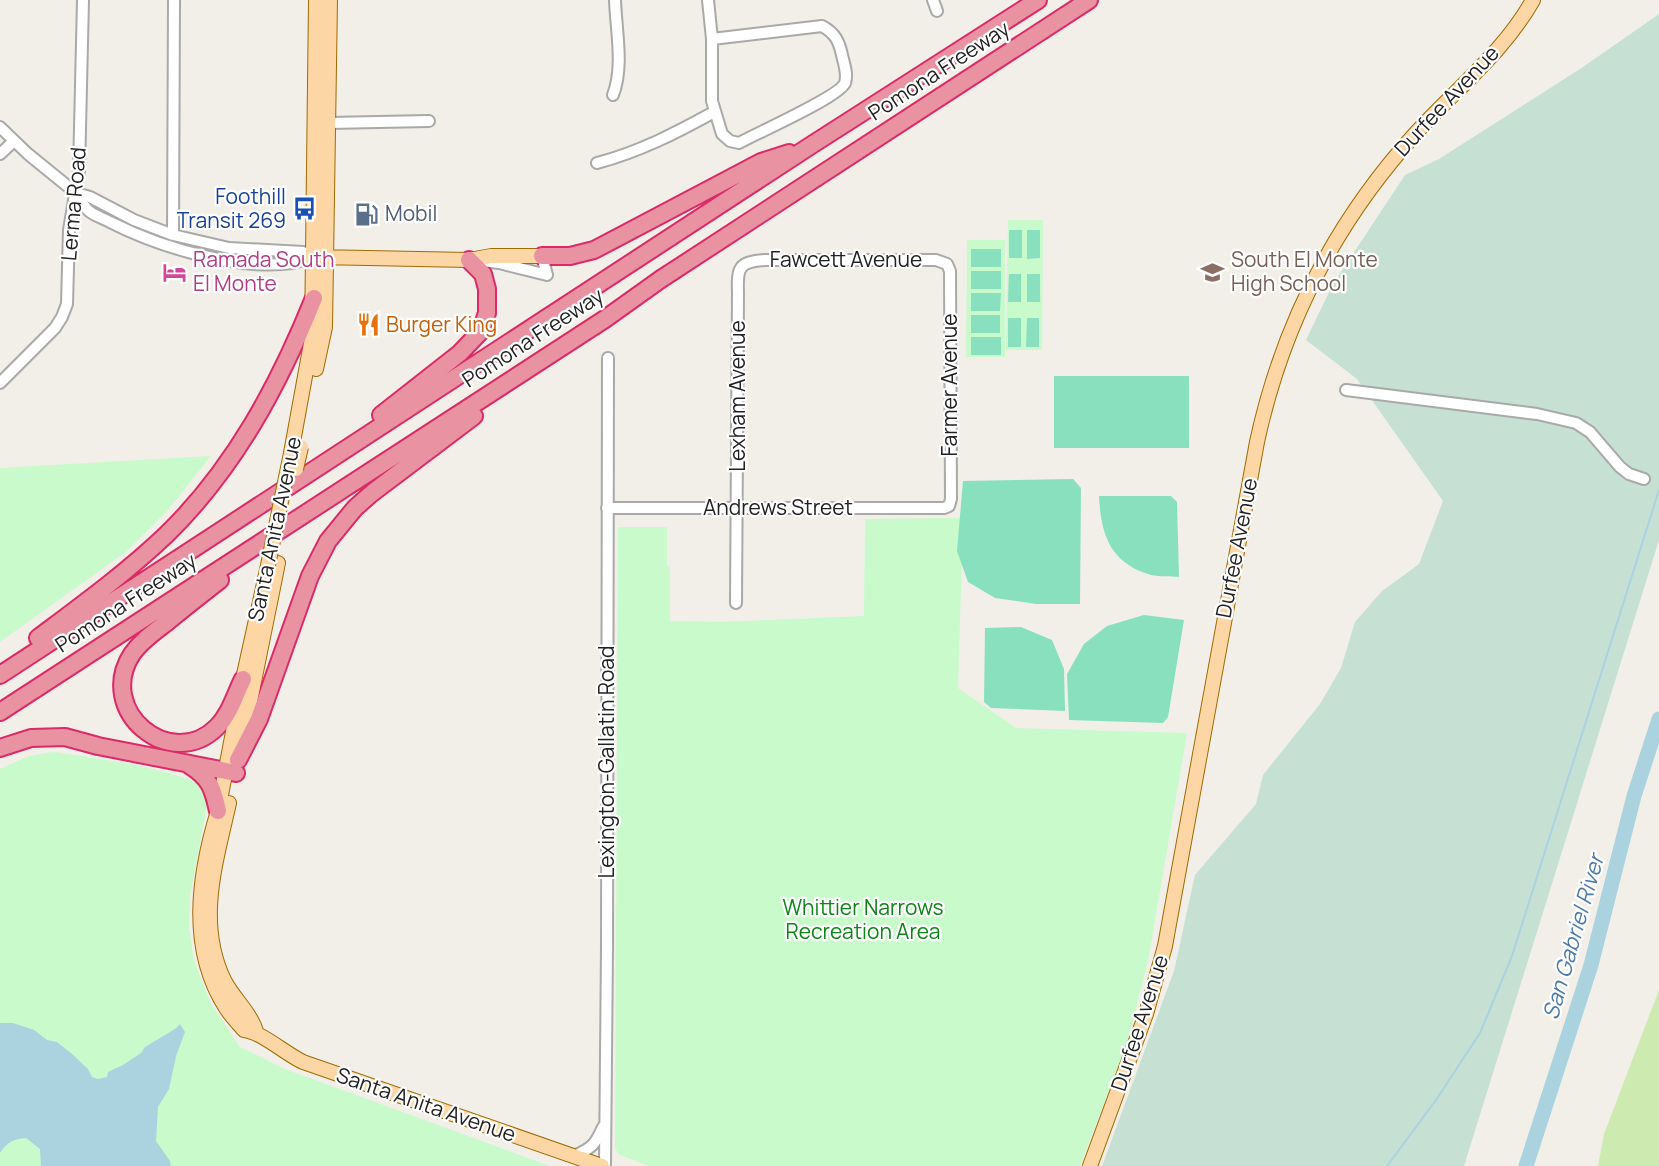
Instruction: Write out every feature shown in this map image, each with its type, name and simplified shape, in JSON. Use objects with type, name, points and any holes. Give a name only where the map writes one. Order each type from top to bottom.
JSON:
[{"type":"highway","name":"Pomona Freeway","points":[[0,675],[810,146],[1038,0]]},
{"type":"highway","name":"Pomona Freeway","points":[[0,712],[1089,0]]},
{"type":"highway","points":[[542,256],[570,256],[594,250],[761,162],[810,146]]},
{"type":"highway","points":[[297,482],[460,353],[481,331],[487,313],[488,289],[483,274],[469,260]]},
{"type":"highway","points":[[0,667],[140,559],[175,526],[202,495],[255,422],[299,337],[314,298]]},
{"type":"highway","points":[[0,748],[31,738],[64,737],[186,763],[233,768],[259,719],[310,576],[328,541],[339,526],[355,508],[399,472],[604,319]]},
{"type":"highway","points":[[243,679],[226,716],[216,728],[206,735],[177,743],[152,736],[139,725],[129,712],[122,697],[125,669],[132,653],[143,641],[298,518]]},
{"type":"highway","points":[[186,763],[200,772],[210,783],[218,812]]},
{"type":"main road","name":"Santa Anita Avenue","points":[[316,0],[320,257],[325,327],[272,566],[213,871],[209,917],[210,938],[224,980],[252,1021],[256,1031],[274,1046],[303,1062],[603,1166]]},
{"type":"main road","name":"Santa Anita Avenue","points":[[296,450],[312,338],[314,298],[320,257],[328,123],[330,0]]},
{"type":"main road","name":"Durfee Avenue","points":[[1090,1166],[1146,1014],[1165,946],[1257,442],[1265,405],[1288,336],[1303,301],[1338,235],[1369,189],[1425,122],[1480,70],[1516,27],[1533,0]]},
{"type":"main road","points":[[320,257],[469,260],[490,256],[542,256]]},
{"type":"main road","name":"Santa Anita Avenue","points":[[256,1031],[243,1030],[226,1009],[215,987],[202,944],[199,920],[200,894],[213,828],[233,768],[243,679],[272,566]]},
{"type":"street","name":"Lerma Road","points":[[0,383],[55,328],[67,304],[69,230],[79,171],[82,0]]},
{"type":"street","points":[[173,235],[174,0]]},
{"type":"street","points":[[613,96],[617,85],[618,70],[615,0]]},
{"type":"street","points":[[708,0],[712,39],[711,101],[722,134],[730,141],[739,143],[821,101],[844,86],[846,75],[840,45],[836,35],[822,26],[712,39]]},
{"type":"street","points":[[933,0],[937,11]]},
{"type":"street","points":[[597,163],[650,146],[714,112]]},
{"type":"street","points":[[328,123],[429,121]]},
{"type":"street","points":[[0,127],[76,193],[88,210],[159,244],[212,258],[254,263],[299,263],[320,257]]},
{"type":"street","points":[[0,154],[14,141]]},
{"type":"street","points":[[76,193],[90,197],[134,220],[173,235],[229,248],[303,252],[320,257]]},
{"type":"street","points":[[278,263],[280,251]]},
{"type":"street","points":[[469,260],[499,263],[547,275],[542,256]]},
{"type":"street","name":"Fawcett Avenue","points":[[744,265],[752,261],[774,260],[936,260],[947,264]]},
{"type":"street","name":"Farmer Avenue","points":[[947,264],[950,271],[949,506]]},
{"type":"street","name":"Lexham Avenue","points":[[736,603],[737,273],[744,265]]},
{"type":"street","name":"Lexington-Gallatin Road","points":[[603,1166],[608,358]]},
{"type":"street","points":[[1346,390],[1537,414],[1576,423],[1590,432],[1620,467],[1629,474],[1644,478]]},
{"type":"street","name":"Andrews Street","points":[[607,508],[944,508],[949,506]]},
{"type":"street","points":[[574,1156],[589,1149],[597,1142],[605,1121]]},
{"type":"green space","points":[[1659,14],[1659,540],[1464,1166],[1102,1166],[1174,971],[1195,875],[1256,804],[1263,775],[1320,704],[1341,668],[1355,622],[1382,591],[1419,564],[1443,501],[1357,379],[1306,340],[1333,284],[1405,175],[1439,159],[1583,67]]},
{"type":"green space","points":[[1008,220],[1043,220],[1042,350],[1006,350]]},
{"type":"green space","points":[[1009,230],[1022,230],[1022,258],[1009,258]]},
{"type":"green space","points":[[1027,230],[1040,230],[1040,258],[1027,259]]},
{"type":"green space","points":[[967,240],[1005,240],[1005,357],[966,357]]},
{"type":"green space","points":[[971,249],[1001,249],[1001,267],[971,267]]},
{"type":"green space","points":[[971,271],[1001,271],[1001,289],[971,289]]},
{"type":"green space","points":[[1009,274],[1021,274],[1021,302],[1008,302]]},
{"type":"green space","points":[[1027,274],[1040,274],[1040,302],[1027,302]]},
{"type":"green space","points":[[971,293],[1001,293],[1000,311],[971,311]]},
{"type":"green space","points":[[971,315],[1000,315],[1000,333],[971,333]]},
{"type":"green space","points":[[1008,318],[1021,318],[1021,347],[1008,347]]},
{"type":"green space","points":[[1027,318],[1039,318],[1039,347],[1026,347]]},
{"type":"green space","points":[[971,337],[1001,337],[1001,355],[971,355]]},
{"type":"green space","points":[[1054,376],[1189,376],[1189,448],[1054,448]]},
{"type":"green space","points":[[211,456],[167,511],[127,551],[0,642],[0,468]]},
{"type":"green space","points":[[1073,479],[1081,488],[1080,604],[1036,604],[995,598],[968,582],[957,551],[963,481]]},
{"type":"green space","points":[[1099,496],[1171,496],[1177,502],[1179,577],[1151,575],[1137,570],[1117,555],[1110,546],[1102,523]]},
{"type":"green space","name":"Whittier Narrows Recreation Area","points":[[963,518],[958,688],[1016,728],[1187,733],[1148,961],[1128,1040],[1080,1166],[649,1166],[618,1154],[615,1147],[618,527],[667,527],[670,621],[720,622],[864,616],[865,519]]},
{"type":"green space","points":[[1144,615],[1184,620],[1168,717],[1163,723],[1069,720],[1067,674],[1084,644],[1107,626]]},
{"type":"green space","points":[[1021,627],[1052,640],[1064,669],[1065,711],[991,708],[984,702],[985,628]]},
{"type":"green space","points":[[53,752],[128,764],[171,774],[197,784],[203,791],[207,805],[190,895],[189,928],[194,960],[210,1002],[240,1047],[285,1069],[550,1166],[0,1166],[0,769],[29,756]]},
{"type":"green space","points":[[1659,990],[1659,1166],[1598,1166],[1604,1134]]},
{"type":"water","points":[[0,1023],[13,1023],[34,1030],[47,1040],[57,1042],[88,1069],[92,1077],[98,1079],[107,1077],[108,1072],[141,1053],[145,1047],[180,1024],[185,1032],[176,1056],[169,1089],[158,1107],[156,1141],[171,1166],[41,1166],[40,1149],[26,1138],[11,1142],[0,1153]]},
{"type":"waterway","points":[[1387,1166],[1436,1100],[1480,1033],[1512,956],[1659,490]]},
{"type":"waterway","name":"San Gabriel River","points":[[1526,1166],[1591,965],[1634,796],[1659,719]]},
{"type":"place","name":"Foothill Transit 269","points":[[304,209]]},
{"type":"place","name":"Mobil","points":[[367,214]]},
{"type":"place","name":"Ramada South El Monte","points":[[175,272]]},
{"type":"place","name":"South El Monte High School","points":[[1213,272]]},
{"type":"place","name":"Burger King","points":[[368,325]]}]
